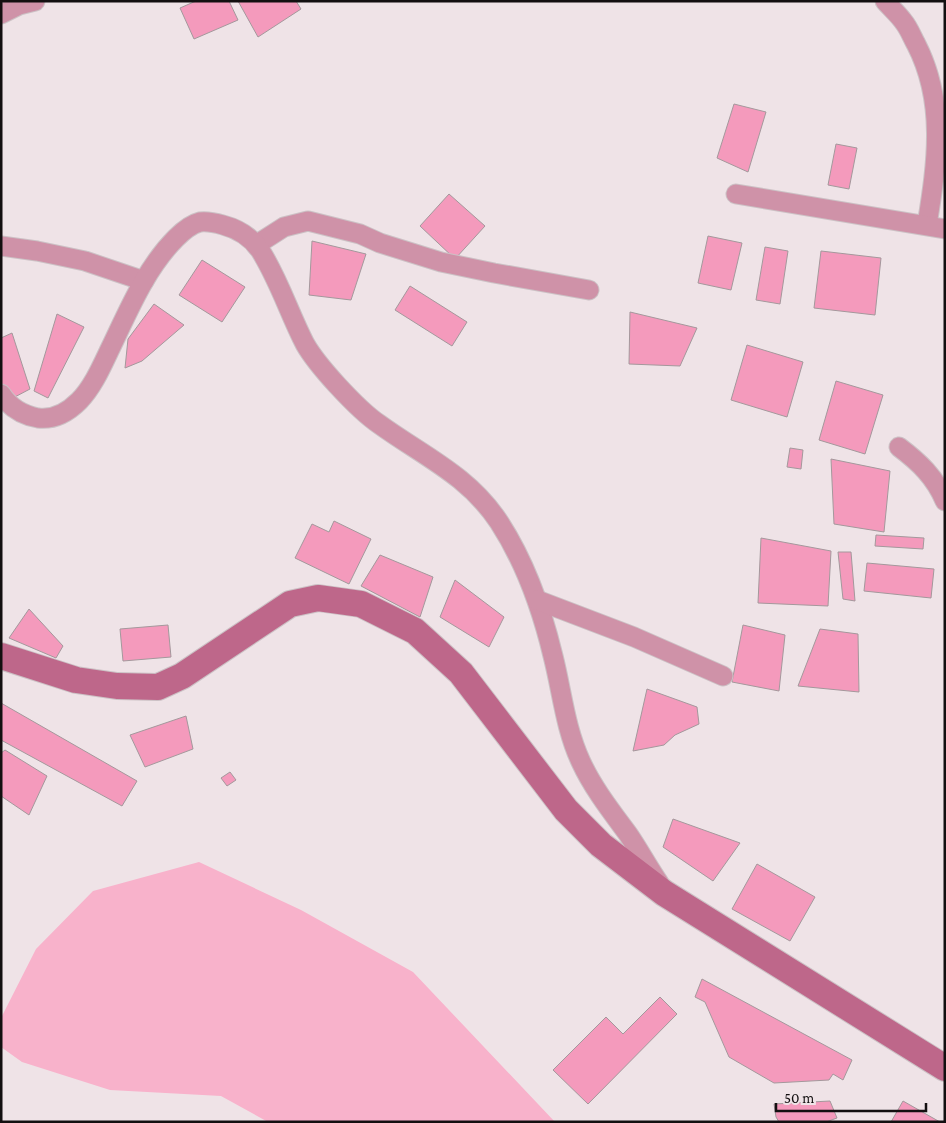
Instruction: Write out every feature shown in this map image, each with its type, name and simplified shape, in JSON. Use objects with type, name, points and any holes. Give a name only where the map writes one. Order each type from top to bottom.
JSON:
[{"type":"street","points":[[1,14],[19,5],[35,1]]},
{"type":"street","points":[[736,194],[936,227],[937,127],[934,87],[925,60],[904,22],[885,1]]},
{"type":"street","points":[[256,245],[284,227],[308,221],[360,234],[380,243],[441,262],[589,290]]},
{"type":"street","points":[[1,394],[8,405],[27,416],[44,419],[55,418],[68,410],[81,400],[99,371],[137,292],[164,250],[182,232],[198,222],[215,222],[237,229],[256,245],[272,270],[307,347],[336,384],[377,423],[425,453],[465,482],[498,521],[519,560],[537,600],[553,656],[565,714],[580,761],[603,801],[630,836],[664,893]]},
{"type":"street","points":[[1,246],[85,261],[144,281]]},
{"type":"street","points":[[899,447],[920,463],[940,489],[945,501]]},
{"type":"street","points":[[1,656],[76,680],[117,686],[158,686],[182,676],[290,604],[318,598],[361,604],[415,631],[461,672],[566,810],[601,845],[664,893],[945,1068]]},
{"type":"street","points":[[537,600],[634,636],[723,676]]},
{"type":"shaded area","points":[[199,862],[301,910],[413,972],[555,1122],[268,1122],[221,1096],[110,1090],[22,1062],[1,1047],[1,1018],[36,949],[93,891]]},
{"type":"building","points":[[196,1],[229,1],[238,20],[194,39],[180,8]]},
{"type":"building","points":[[238,1],[296,1],[301,9],[258,37]]},
{"type":"building","points":[[734,104],[766,112],[748,172],[717,158]]},
{"type":"building","points":[[836,144],[857,148],[849,189],[828,185]]},
{"type":"building","points":[[449,194],[485,226],[455,259],[420,226]]},
{"type":"building","points":[[708,236],[742,243],[731,290],[698,283]]},
{"type":"building","points":[[312,241],[366,254],[351,300],[309,295]]},
{"type":"building","points":[[765,247],[788,251],[780,304],[756,300]]},
{"type":"building","points":[[821,251],[881,258],[875,315],[814,308]]},
{"type":"building","points":[[202,260],[245,287],[222,322],[179,295]]},
{"type":"building","points":[[410,286],[467,322],[452,346],[395,310]]},
{"type":"building","points":[[154,304],[184,325],[142,361],[125,368],[128,339]]},
{"type":"building","points":[[630,312],[697,328],[680,366],[629,364]]},
{"type":"building","points":[[57,314],[84,327],[48,398],[34,391]]},
{"type":"building","points":[[12,333],[30,389],[9,400],[1,383],[1,338]]},
{"type":"building","points":[[747,345],[803,362],[787,417],[731,400]]},
{"type":"building","points":[[836,381],[883,395],[865,454],[819,440]]},
{"type":"building","points":[[790,448],[803,450],[801,469],[787,467]]},
{"type":"building","points":[[831,459],[890,471],[884,532],[834,524]]},
{"type":"building","points":[[334,521],[371,539],[349,584],[295,558],[312,524],[329,532]]},
{"type":"building","points":[[876,535],[924,538],[923,549],[875,546]]},
{"type":"building","points":[[761,538],[831,551],[828,606],[758,603]]},
{"type":"building","points":[[838,552],[851,552],[855,601],[843,599]]},
{"type":"building","points":[[380,555],[433,577],[420,617],[361,586]]},
{"type":"building","points":[[867,563],[934,569],[931,598],[864,591]]},
{"type":"building","points":[[455,580],[504,617],[489,647],[440,617]]},
{"type":"building","points":[[29,609],[63,646],[56,658],[9,638]]},
{"type":"building","points":[[168,625],[171,657],[123,661],[120,629]]},
{"type":"building","points":[[743,625],[785,635],[779,691],[732,682]]},
{"type":"building","points":[[820,629],[858,634],[859,692],[798,686]]},
{"type":"building","points":[[647,689],[697,707],[699,724],[675,735],[664,745],[633,751]]},
{"type":"building","points":[[1,703],[137,781],[122,806],[1,740]]},
{"type":"building","points":[[186,716],[193,749],[145,767],[130,735]]},
{"type":"building","points":[[5,750],[47,776],[29,815],[1,796],[1,753]]},
{"type":"building","points":[[230,772],[236,780],[227,786],[221,778]]},
{"type":"building","points":[[673,819],[740,843],[713,881],[663,847]]},
{"type":"building","points":[[757,864],[815,897],[790,941],[732,909]]},
{"type":"building","points":[[702,979],[852,1060],[843,1080],[833,1074],[829,1080],[774,1083],[729,1057],[705,1002],[695,997]]},
{"type":"building","points":[[660,997],[677,1014],[588,1104],[553,1070],[606,1017],[623,1034]]},
{"type":"building","points":[[830,1101],[837,1118],[826,1122],[779,1122],[776,1117],[774,1104]]},
{"type":"building","points":[[903,1101],[940,1122],[891,1122]]}]
